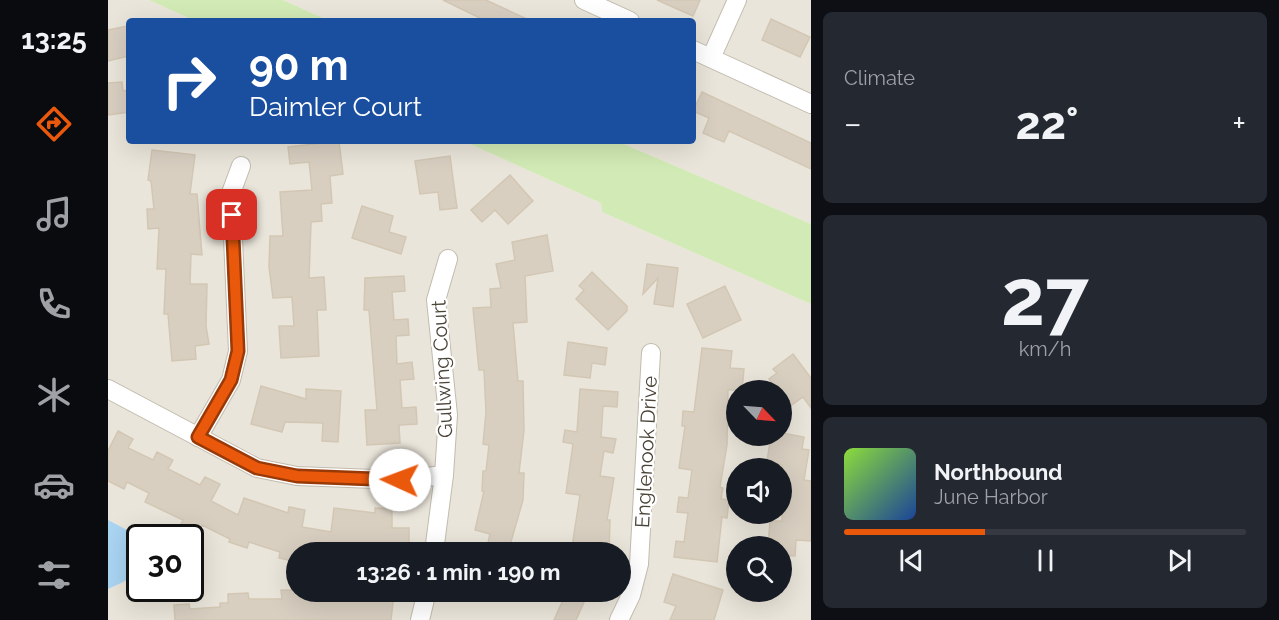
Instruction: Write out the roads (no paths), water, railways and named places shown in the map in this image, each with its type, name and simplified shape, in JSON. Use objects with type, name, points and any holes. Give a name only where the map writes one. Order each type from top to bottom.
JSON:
[{"type":"street","points":[[584,0],[623,18]]},
{"type":"street","points":[[711,58],[737,0]]},
{"type":"street","points":[[696,51],[811,104]]},
{"type":"street","points":[[198,437],[231,380],[238,351],[231,193],[241,166]]},
{"type":"street","name":"Gullwing Court","points":[[436,542],[448,415],[436,300],[448,259]]},
{"type":"street","name":"Englenook Drive","points":[[619,620],[631,595],[639,564],[651,353]]},
{"type":"street","points":[[108,390],[257,468],[297,476],[400,480],[444,476]]},
{"type":"street","points":[[420,620],[424,602]]},
{"type":"water","points":[[108,520],[126,530],[126,580],[108,589]]}]
